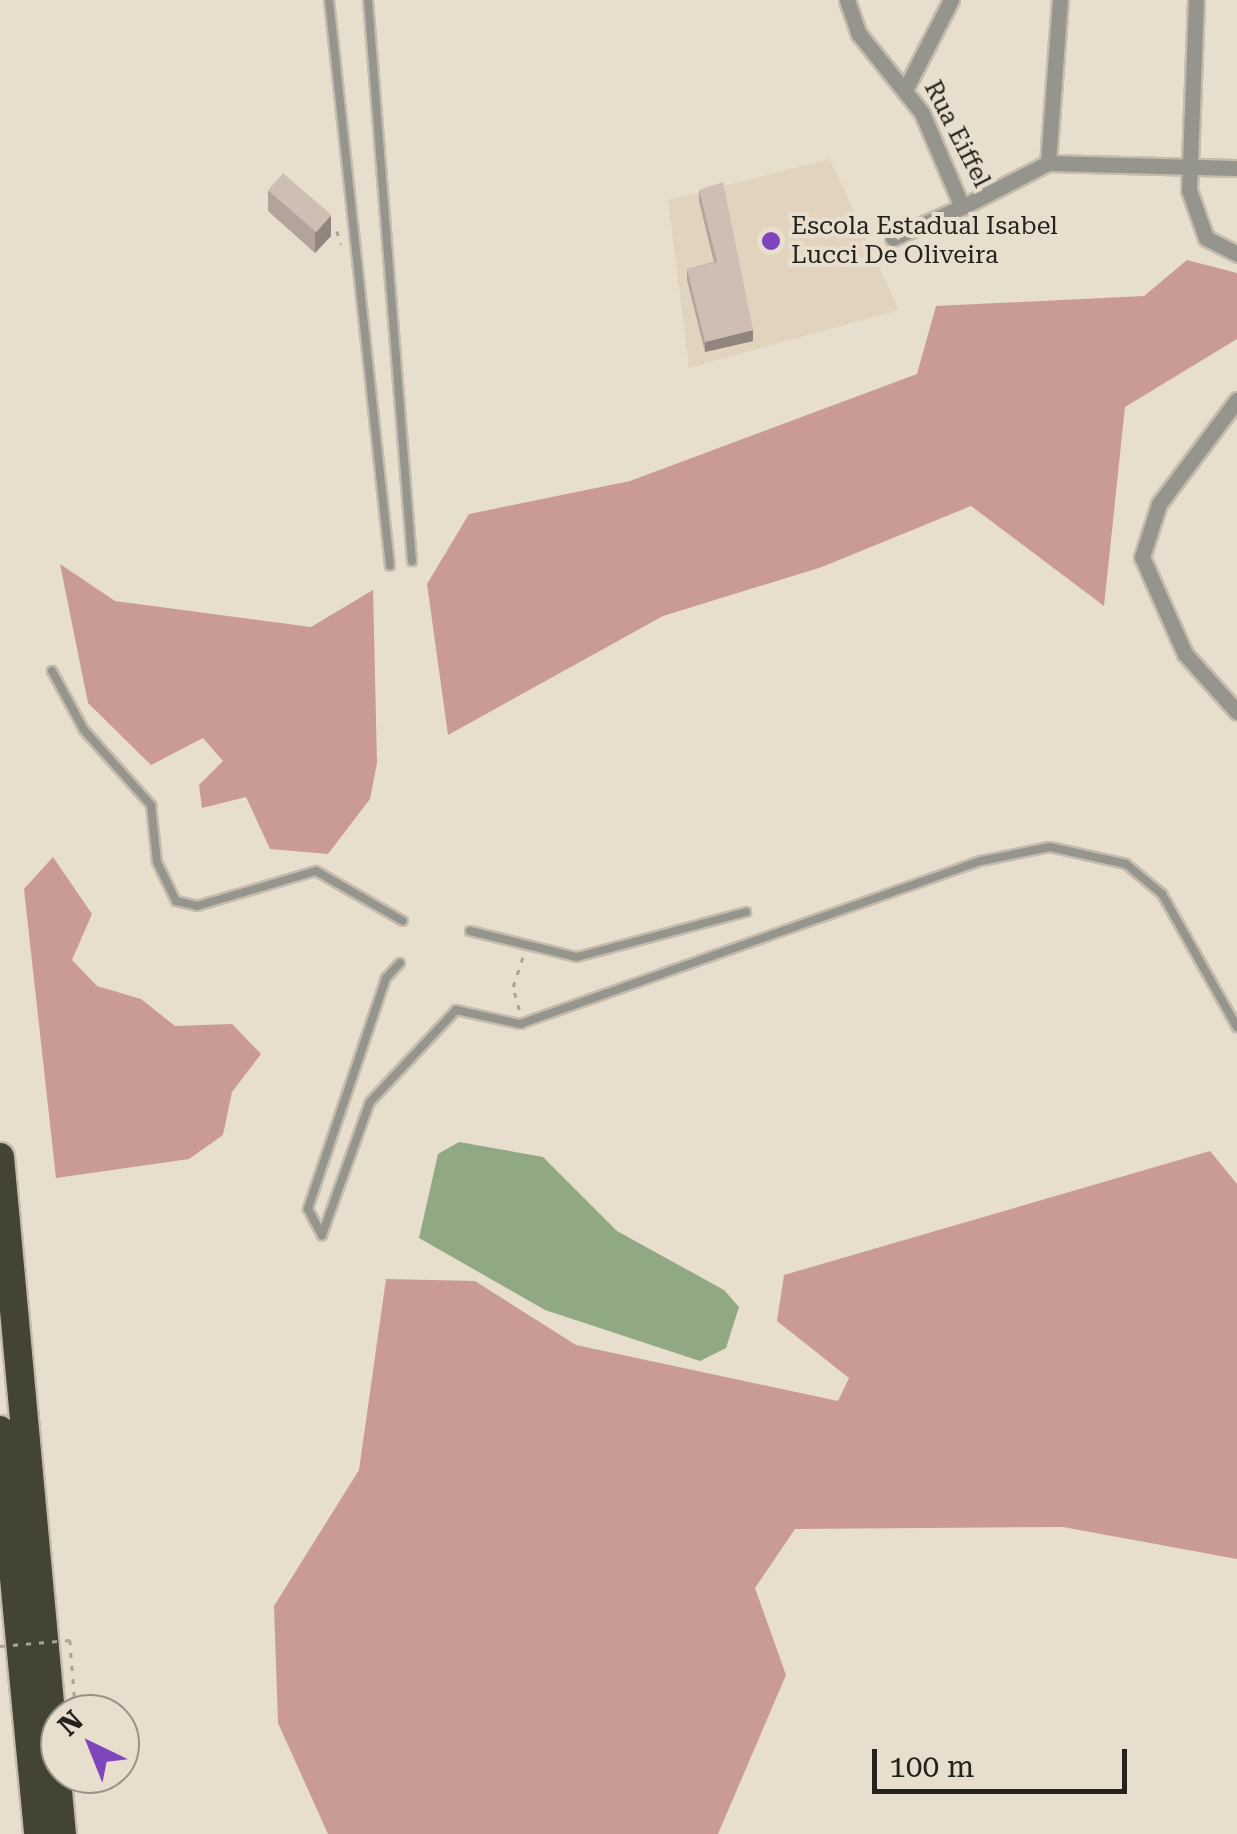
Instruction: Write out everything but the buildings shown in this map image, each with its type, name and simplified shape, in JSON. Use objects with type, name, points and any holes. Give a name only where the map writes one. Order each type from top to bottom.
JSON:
[{"type":"highway","points":[[0,1158],[62,1834]]},
{"type":"highway","points":[[0,1430],[38,1834]]},
{"type":"street","name":"Rua Eiffel","points":[[847,0],[860,34],[906,88],[962,207],[1048,162]]},
{"type":"street","points":[[906,88],[951,0]]},
{"type":"street","points":[[1060,0],[1048,162],[1186,171],[1237,168]]},
{"type":"street","points":[[1196,0],[1186,171],[1206,238],[1237,254]]},
{"type":"street","points":[[893,238],[962,207]]},
{"type":"street","points":[[1237,400],[1159,504],[1142,557],[1185,654],[1237,712]]},
{"type":"lane","points":[[329,0],[390,566]]},
{"type":"lane","points":[[368,0],[412,560]]},
{"type":"lane","points":[[52,671],[84,730],[151,805],[157,862],[176,901],[197,906],[316,872],[403,921]]},
{"type":"lane","points":[[400,963],[386,978],[308,1209],[314,1232],[330,1234],[370,1102],[413,1049],[456,1010],[528,1022],[981,861],[1050,847],[1126,864],[1162,894],[1237,1028]]},
{"type":"lane","points":[[470,931],[576,957],[746,912]]},
{"type":"path","points":[[528,1022],[513,987],[530,947]]},
{"type":"path","points":[[0,1646],[70,1640],[74,1694]]},
{"type":"shaded area","name":"Escola Estadual Isabel Lucci De Oliveira","points":[[830,159],[899,310],[689,368],[668,200]]},
{"type":"shaded area","points":[[1187,260],[1237,273],[1237,339],[1125,407],[1104,606],[971,506],[822,567],[663,616],[448,735],[427,584],[469,514],[630,481],[917,374],[936,306],[1144,296]]},
{"type":"shaded area","points":[[60,564],[115,601],[311,627],[373,590],[377,763],[370,799],[328,854],[270,849],[246,797],[202,808],[199,785],[223,761],[203,738],[151,765],[88,703]]},
{"type":"shaded area","points":[[53,857],[92,914],[72,960],[97,986],[141,999],[175,1026],[232,1024],[261,1054],[232,1092],[223,1135],[189,1159],[56,1178],[24,889]]},
{"type":"shaded area","points":[[459,1142],[543,1157],[617,1231],[724,1290],[739,1307],[726,1348],[700,1361],[545,1310],[419,1238],[438,1154]]},
{"type":"shaded area","points":[[1210,1151],[1237,1184],[1237,1559],[1063,1527],[795,1529],[755,1588],[786,1675],[718,1834],[328,1834],[278,1723],[274,1606],[359,1470],[386,1279],[475,1281],[576,1345],[838,1401],[849,1378],[777,1321],[784,1275]]},
{"type":"place","name":"Escola Estadual Isabel Lucci De Oliveira","points":[[771,241]]}]
